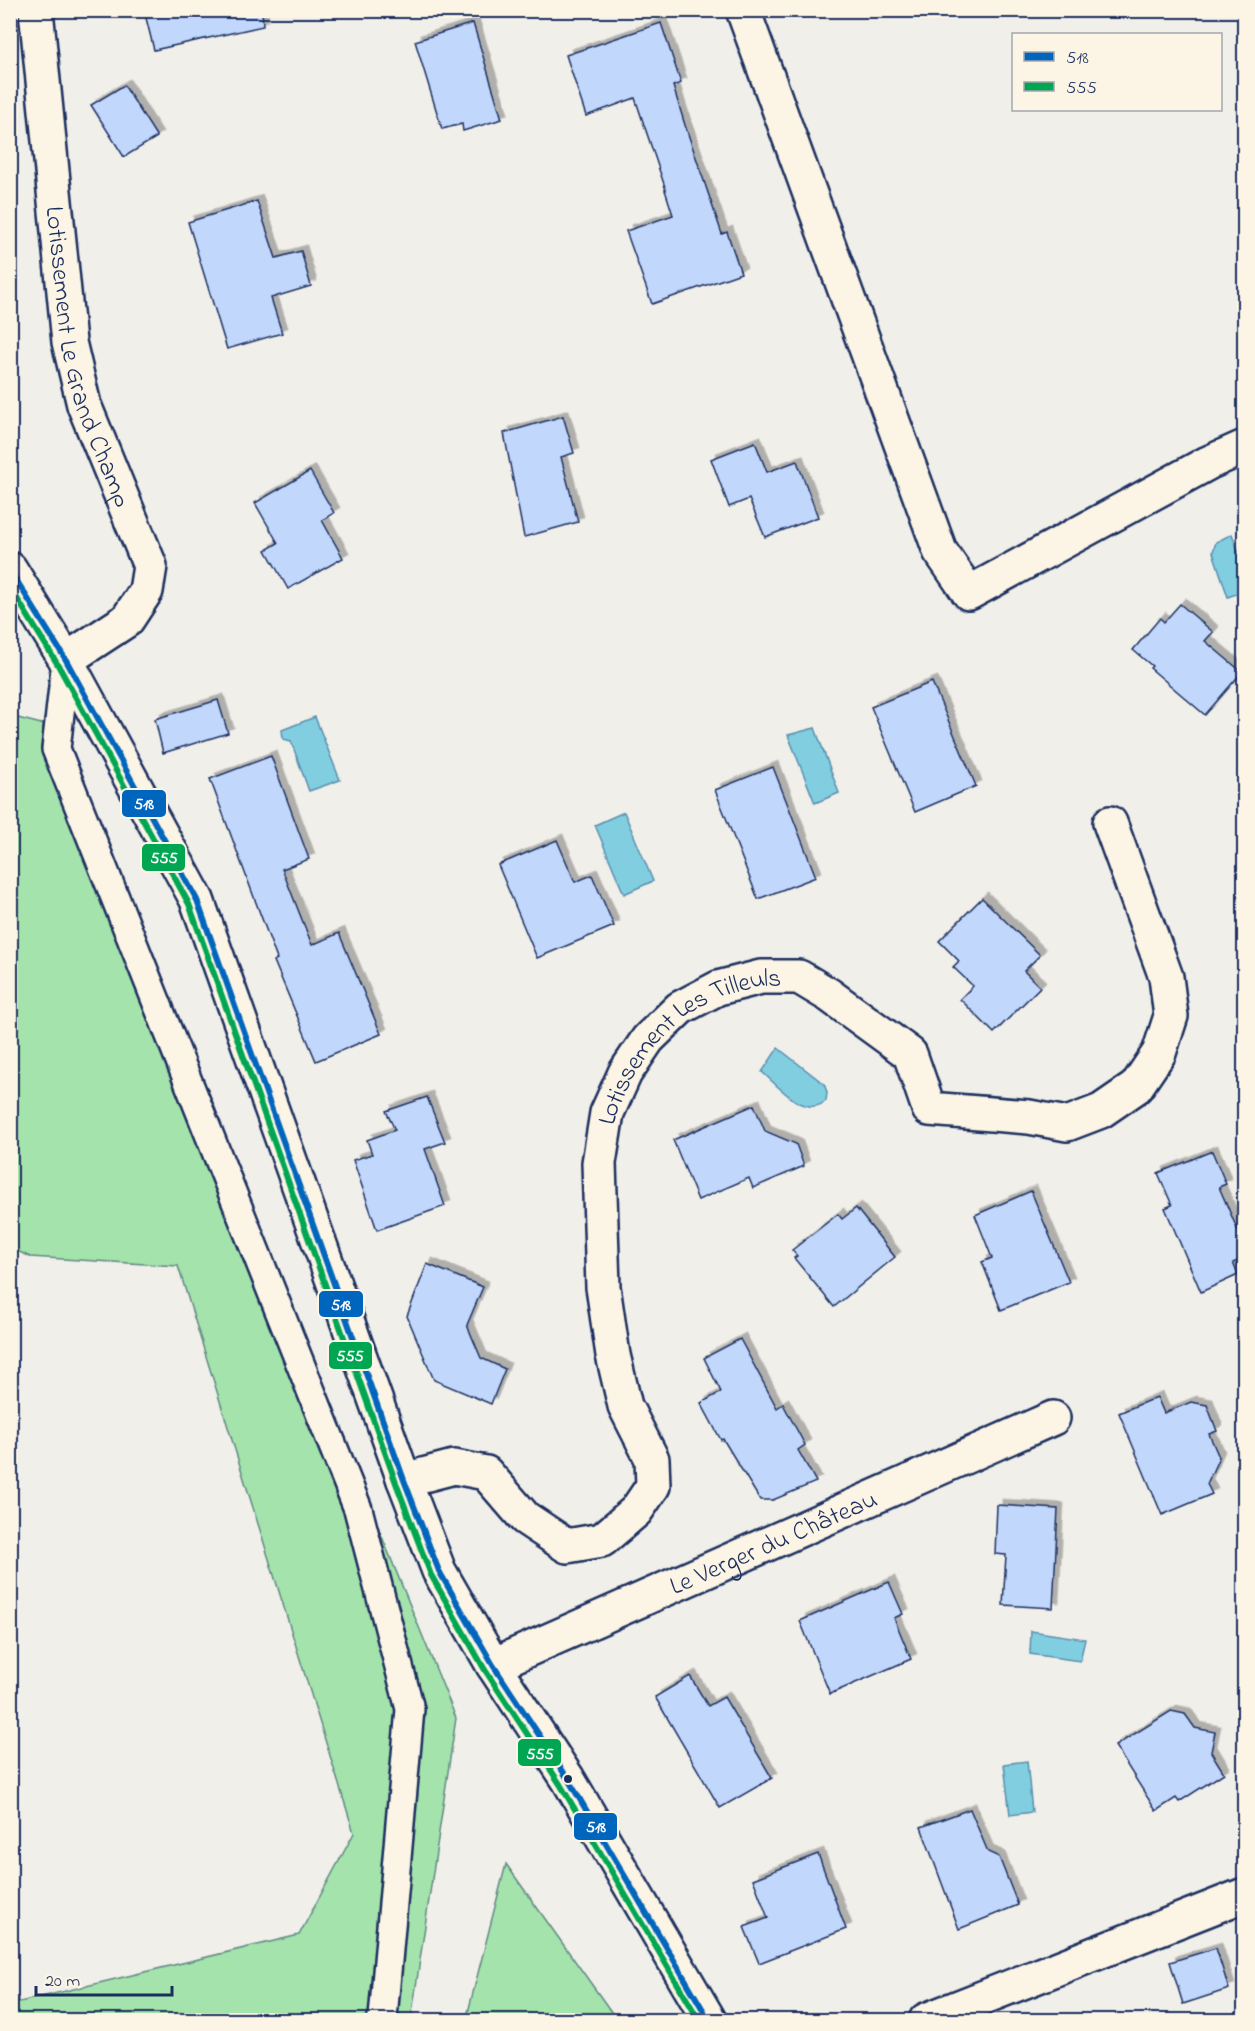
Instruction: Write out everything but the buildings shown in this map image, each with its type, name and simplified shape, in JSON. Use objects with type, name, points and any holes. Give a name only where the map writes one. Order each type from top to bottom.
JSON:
[{"type":"street","name":"Lotissement Le Grand Champ","points":[[36,10],[69,342],[84,405],[150,566],[146,591],[127,620],[66,660]]},
{"type":"street","points":[[743,10],[940,551],[969,592],[1208,463],[1245,447]]},
{"type":"street","points":[[10,568],[66,660],[197,900],[404,1480],[439,1571],[494,1665],[568,1779],[709,2020]]},
{"type":"street","name":"Lotissement Les Tilleuls","points":[[404,1480],[454,1467],[486,1473],[525,1518],[567,1546],[602,1540],[636,1511],[652,1486],[652,1459],[625,1406],[613,1355],[603,1287],[599,1163],[607,1113],[625,1073],[648,1039],[680,1008],[718,988],[761,976],[799,977],[829,994],[910,1054],[929,1109],[1029,1117],[1067,1124],[1101,1111],[1136,1087],[1159,1053],[1171,1016],[1166,977],[1110,823]]},
{"type":"street","name":"Le Verger du Château","points":[[494,1665],[1053,1418]]},
{"type":"street","points":[[926,2020],[1245,1895]]},
{"type":"lane","points":[[66,660],[56,749],[358,1509],[410,1709],[383,2018],[381,2020]]},
{"type":"green space","points":[[10,716],[45,725],[314,1370],[456,1718],[411,2020],[11,2020],[11,2004],[299,1935],[354,1833],[178,1266],[30,1257],[11,1248]]},
{"type":"green space","points":[[506,1864],[617,2020],[466,2020]]},
{"type":"water","points":[[1232,534],[1244,567],[1244,591],[1228,597],[1213,552],[1216,542]]},
{"type":"water","points":[[315,717],[340,780],[309,791],[291,741],[283,739],[282,730]]},
{"type":"water","points":[[815,728],[839,793],[815,803],[788,735]]},
{"type":"water","points":[[624,812],[653,881],[624,894],[595,825]]},
{"type":"water","points":[[778,1048],[824,1084],[827,1092],[826,1101],[809,1106],[801,1103],[784,1092],[762,1072]]},
{"type":"water","points":[[1031,1631],[1085,1639],[1080,1661],[1030,1654]]},
{"type":"water","points":[[1027,1761],[1032,1812],[1010,1815],[1004,1764]]},
{"type":"transit line","name":"518","points":[[10,570],[66,660],[197,900],[404,1480],[439,1571],[493,1665],[568,1779],[709,2020]]},
{"type":"transit line","name":"555","points":[[10,587],[58,665],[189,904],[431,1575],[485,1670],[560,1784],[699,2020]]}]
